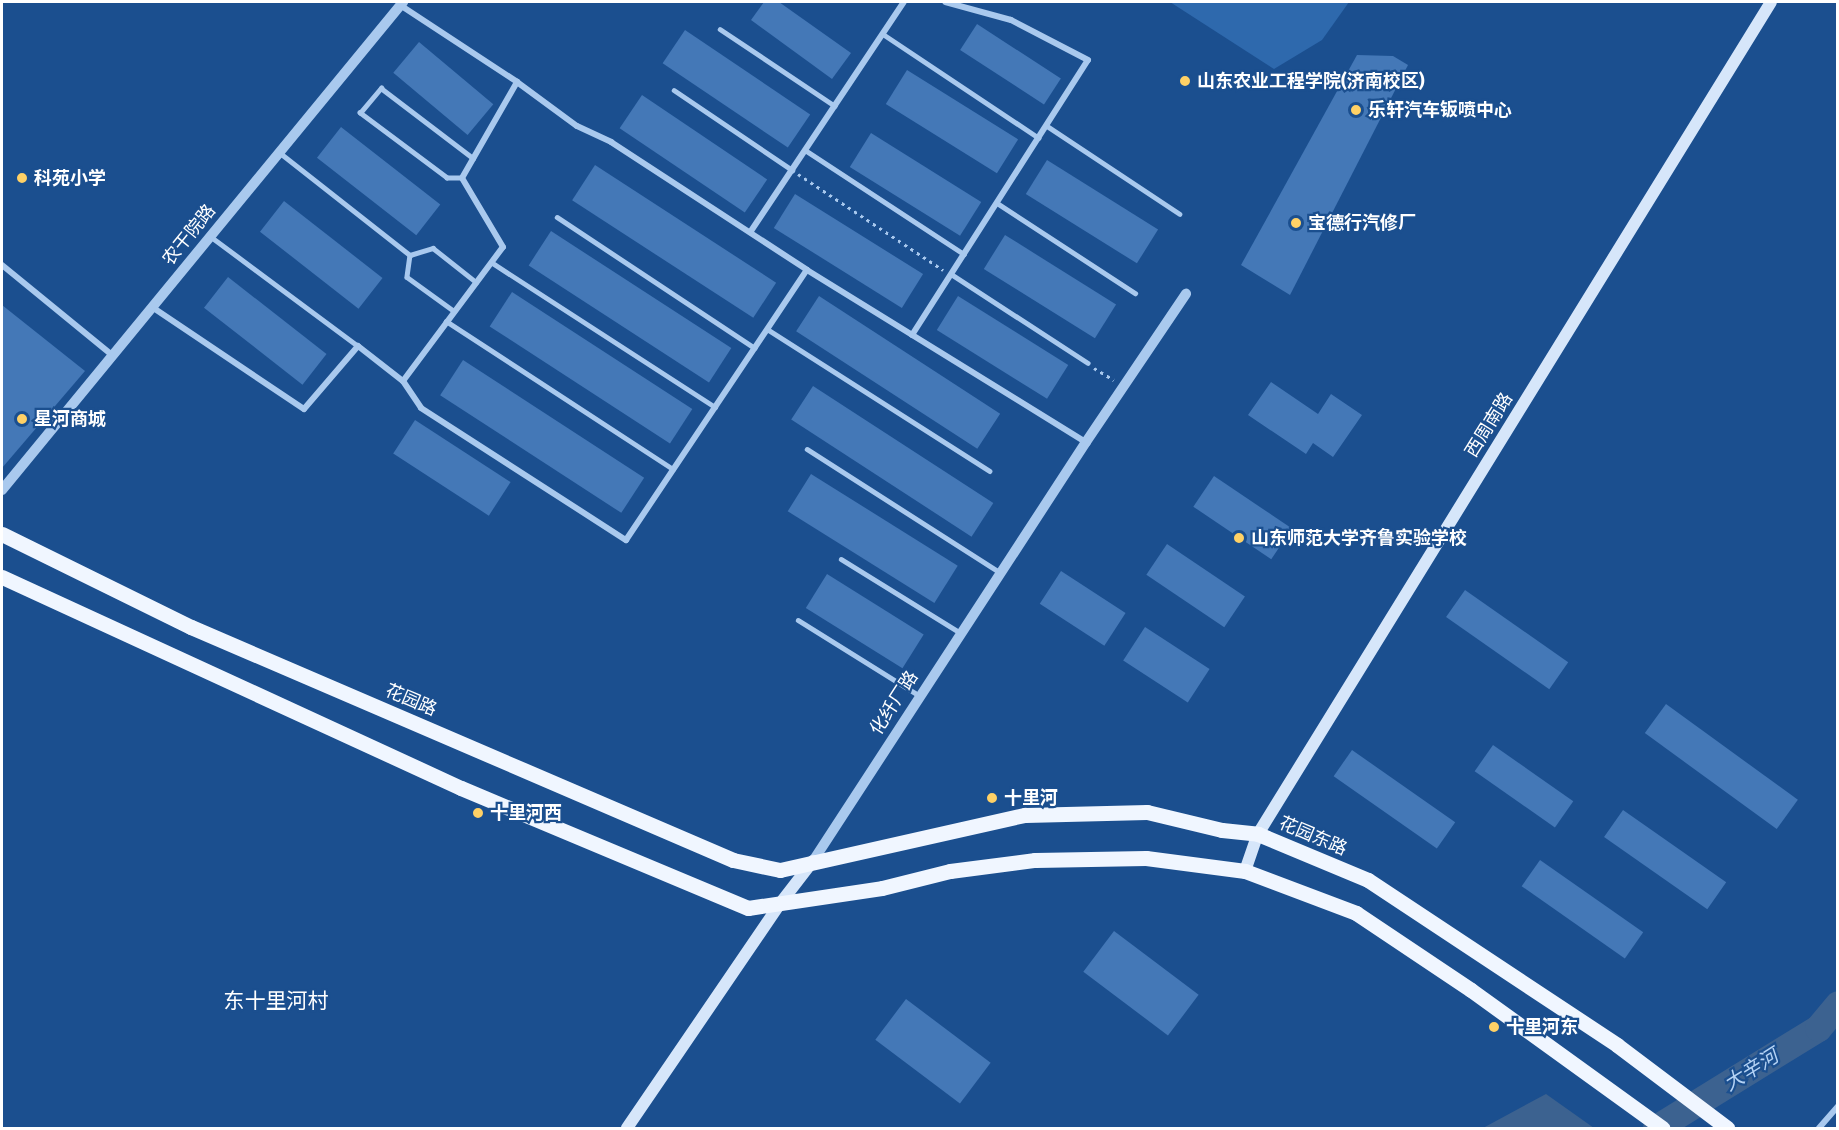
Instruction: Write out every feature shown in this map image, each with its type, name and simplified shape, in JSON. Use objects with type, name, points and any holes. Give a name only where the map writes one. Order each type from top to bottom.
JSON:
[{"type":"main road","name":"西周南路","points":[[1245,871],[1258,834],[1771,2]]},
{"type":"main road","name":"花园路","points":[[2,534],[191,627],[734,860],[780,870],[813,861]]},
{"type":"main road","points":[[2,577],[461,788],[712,895],[748,908],[882,888],[950,871],[1035,860],[1146,858],[1245,871],[1356,913],[1471,990],[1662,1128]]},
{"type":"main road","name":"花园东路","points":[[813,861],[1025,815],[1147,812],[1221,830],[1258,834],[1368,880],[1617,1045],[1727,1128]]},
{"type":"main road","name":"化纤厂路","points":[[627,1128],[779,905],[813,861]]},
{"type":"street","points":[[751,231],[904,2]]},
{"type":"street","points":[[912,335],[1088,60],[1011,20],[945,2]]},
{"type":"street","points":[[401,3],[577,126],[611,142],[751,231],[807,270],[1086,442]]},
{"type":"street","name":"农干院路","points":[[2,490],[401,3]]},
{"type":"street","points":[[403,381],[503,247],[462,178],[517,82]]},
{"type":"street","points":[[2,265],[112,355]]},
{"type":"street","points":[[152,307],[303,409],[358,346],[403,381],[421,408],[626,540],[807,270]]},
{"type":"street","name":"化纤厂路","points":[[813,861],[1086,442],[1186,294]]},
{"type":"street","points":[[1819,1128],[1838,1106]]},
{"type":"lane","points":[[720,28],[835,106]]},
{"type":"lane","points":[[883,34],[1039,138]]},
{"type":"lane","points":[[462,178],[447,178],[360,113],[381,88],[474,158]]},
{"type":"lane","points":[[674,90],[792,170]]},
{"type":"lane","points":[[1047,126],[1180,214]]},
{"type":"lane","points":[[806,150],[964,254]]},
{"type":"lane","points":[[279,152],[410,255]]},
{"type":"lane","points":[[997,203],[1135,293]]},
{"type":"lane","points":[[557,216],[755,348]]},
{"type":"lane","points":[[210,236],[358,346]]},
{"type":"lane","points":[[410,255],[433,248],[476,282]]},
{"type":"lane","points":[[410,255],[408,277],[454,311]]},
{"type":"lane","points":[[491,262],[715,407]]},
{"type":"lane","points":[[951,274],[1088,363]]},
{"type":"lane","points":[[446,321],[673,469]]},
{"type":"lane","points":[[767,329],[990,471]]},
{"type":"lane","points":[[807,449],[1001,573]]},
{"type":"lane","points":[[841,559],[961,633]]},
{"type":"lane","points":[[798,620],[920,696]]},
{"type":"path","points":[[792,170],[951,274]]},
{"type":"path","points":[[1088,363],[1124,386]]},
{"type":"shaded area","points":[[1170,2],[1349,2],[1322,40],[1274,69]]},
{"type":"shaded area","points":[[1546,1094],[1594,1128],[1483,1128]]},
{"type":"building","points":[[764,2],[779,2],[851,53],[832,79],[751,20]]},
{"type":"building","points":[[977,24],[1061,78],[1044,104],[960,50]]},
{"type":"building","points":[[685,30],[810,114],[788,148],[663,63]]},
{"type":"building","points":[[419,42],[493,104],[468,135],[393,73]]},
{"type":"building","points":[[1357,55],[1393,56],[1408,65],[1290,295],[1241,265]]},
{"type":"building","points":[[907,70],[1018,139],[997,173],[886,104]]},
{"type":"building","points":[[642,95],[767,179],[745,213],[620,128]]},
{"type":"building","points":[[341,127],[440,205],[416,235],[317,158]]},
{"type":"building","points":[[871,133],[981,202],[960,236],[850,167]]},
{"type":"building","points":[[1047,160],[1158,229],[1137,263],[1026,194]]},
{"type":"building","points":[[595,165],[776,283],[753,318],[572,200]]},
{"type":"building","points":[[795,194],[923,274],[902,308],[774,228]]},
{"type":"building","points":[[284,201],[383,278],[358,309],[260,232]]},
{"type":"building","points":[[551,231],[731,348],[709,382],[529,265]]},
{"type":"building","points":[[1005,235],[1116,304],[1095,338],[984,269]]},
{"type":"building","points":[[228,277],[327,354],[302,385],[204,308]]},
{"type":"building","points":[[512,292],[692,409],[670,443],[490,326]]},
{"type":"building","points":[[819,296],[1000,414],[977,449],[796,331]]},
{"type":"building","points":[[958,296],[1068,365],[1047,399],[937,330]]},
{"type":"building","name":"星河商城","points":[[2,305],[85,371],[2,468]]},
{"type":"building","points":[[463,360],[644,478],[621,513],[440,395]]},
{"type":"building","points":[[1271,382],[1318,414],[1331,394],[1362,415],[1333,457],[1313,443],[1306,454],[1248,415]]},
{"type":"building","points":[[813,386],[993,503],[972,537],[791,420]]},
{"type":"building","points":[[415,420],[511,482],[489,516],[393,454]]},
{"type":"building","points":[[811,474],[958,566],[934,603],[788,511]]},
{"type":"building","points":[[1214,476],[1292,529],[1271,559],[1193,507]]},
{"type":"building","points":[[1167,544],[1245,597],[1224,627],[1146,575]]},
{"type":"building","points":[[1061,571],[1126,613],[1104,646],[1040,604]]},
{"type":"building","points":[[827,574],[924,634],[902,668],[806,608]]},
{"type":"building","points":[[1465,590],[1568,662],[1549,689],[1446,617]]},
{"type":"building","points":[[1145,627],[1210,669],[1188,702],[1123,661]]},
{"type":"building","points":[[1666,704],[1798,800],[1777,829],[1645,733]]},
{"type":"building","points":[[1493,745],[1573,801],[1555,827],[1475,771]]},
{"type":"building","points":[[1352,750],[1455,822],[1437,848],[1334,776]]},
{"type":"building","points":[[1623,810],[1726,882],[1707,909],[1604,837]]},
{"type":"building","points":[[1540,860],[1643,932],[1625,958],[1522,886]]},
{"type":"building","points":[[1114,931],[1199,995],[1168,1036],[1083,972]]},
{"type":"building","points":[[906,999],[991,1063],[960,1104],[875,1040]]},
{"type":"waterway","name":"大辛河","points":[[1656,1128],[1818,1028],[1838,1004]]},
{"type":"place","name":"山东农业工程学院(济南校区)","points":[[1185,81]]},
{"type":"place","name":"乐轩汽车钣喷中心","points":[[1356,110]]},
{"type":"place","name":"科苑小学","points":[[22,178]]},
{"type":"place","name":"宝德行汽修厂","points":[[1296,223]]},
{"type":"place","name":"星河商城","points":[[22,419]]},
{"type":"place","name":"山东师范大学齐鲁实验学校","points":[[1239,538]]},
{"type":"place","name":"十里河","points":[[992,798]]},
{"type":"place","name":"十里河西","points":[[478,813]]},
{"type":"place","name":"十里河东","points":[[1494,1027]]},
{"type":"district","name":"东十里河村","points":[[276,1001]]}]
